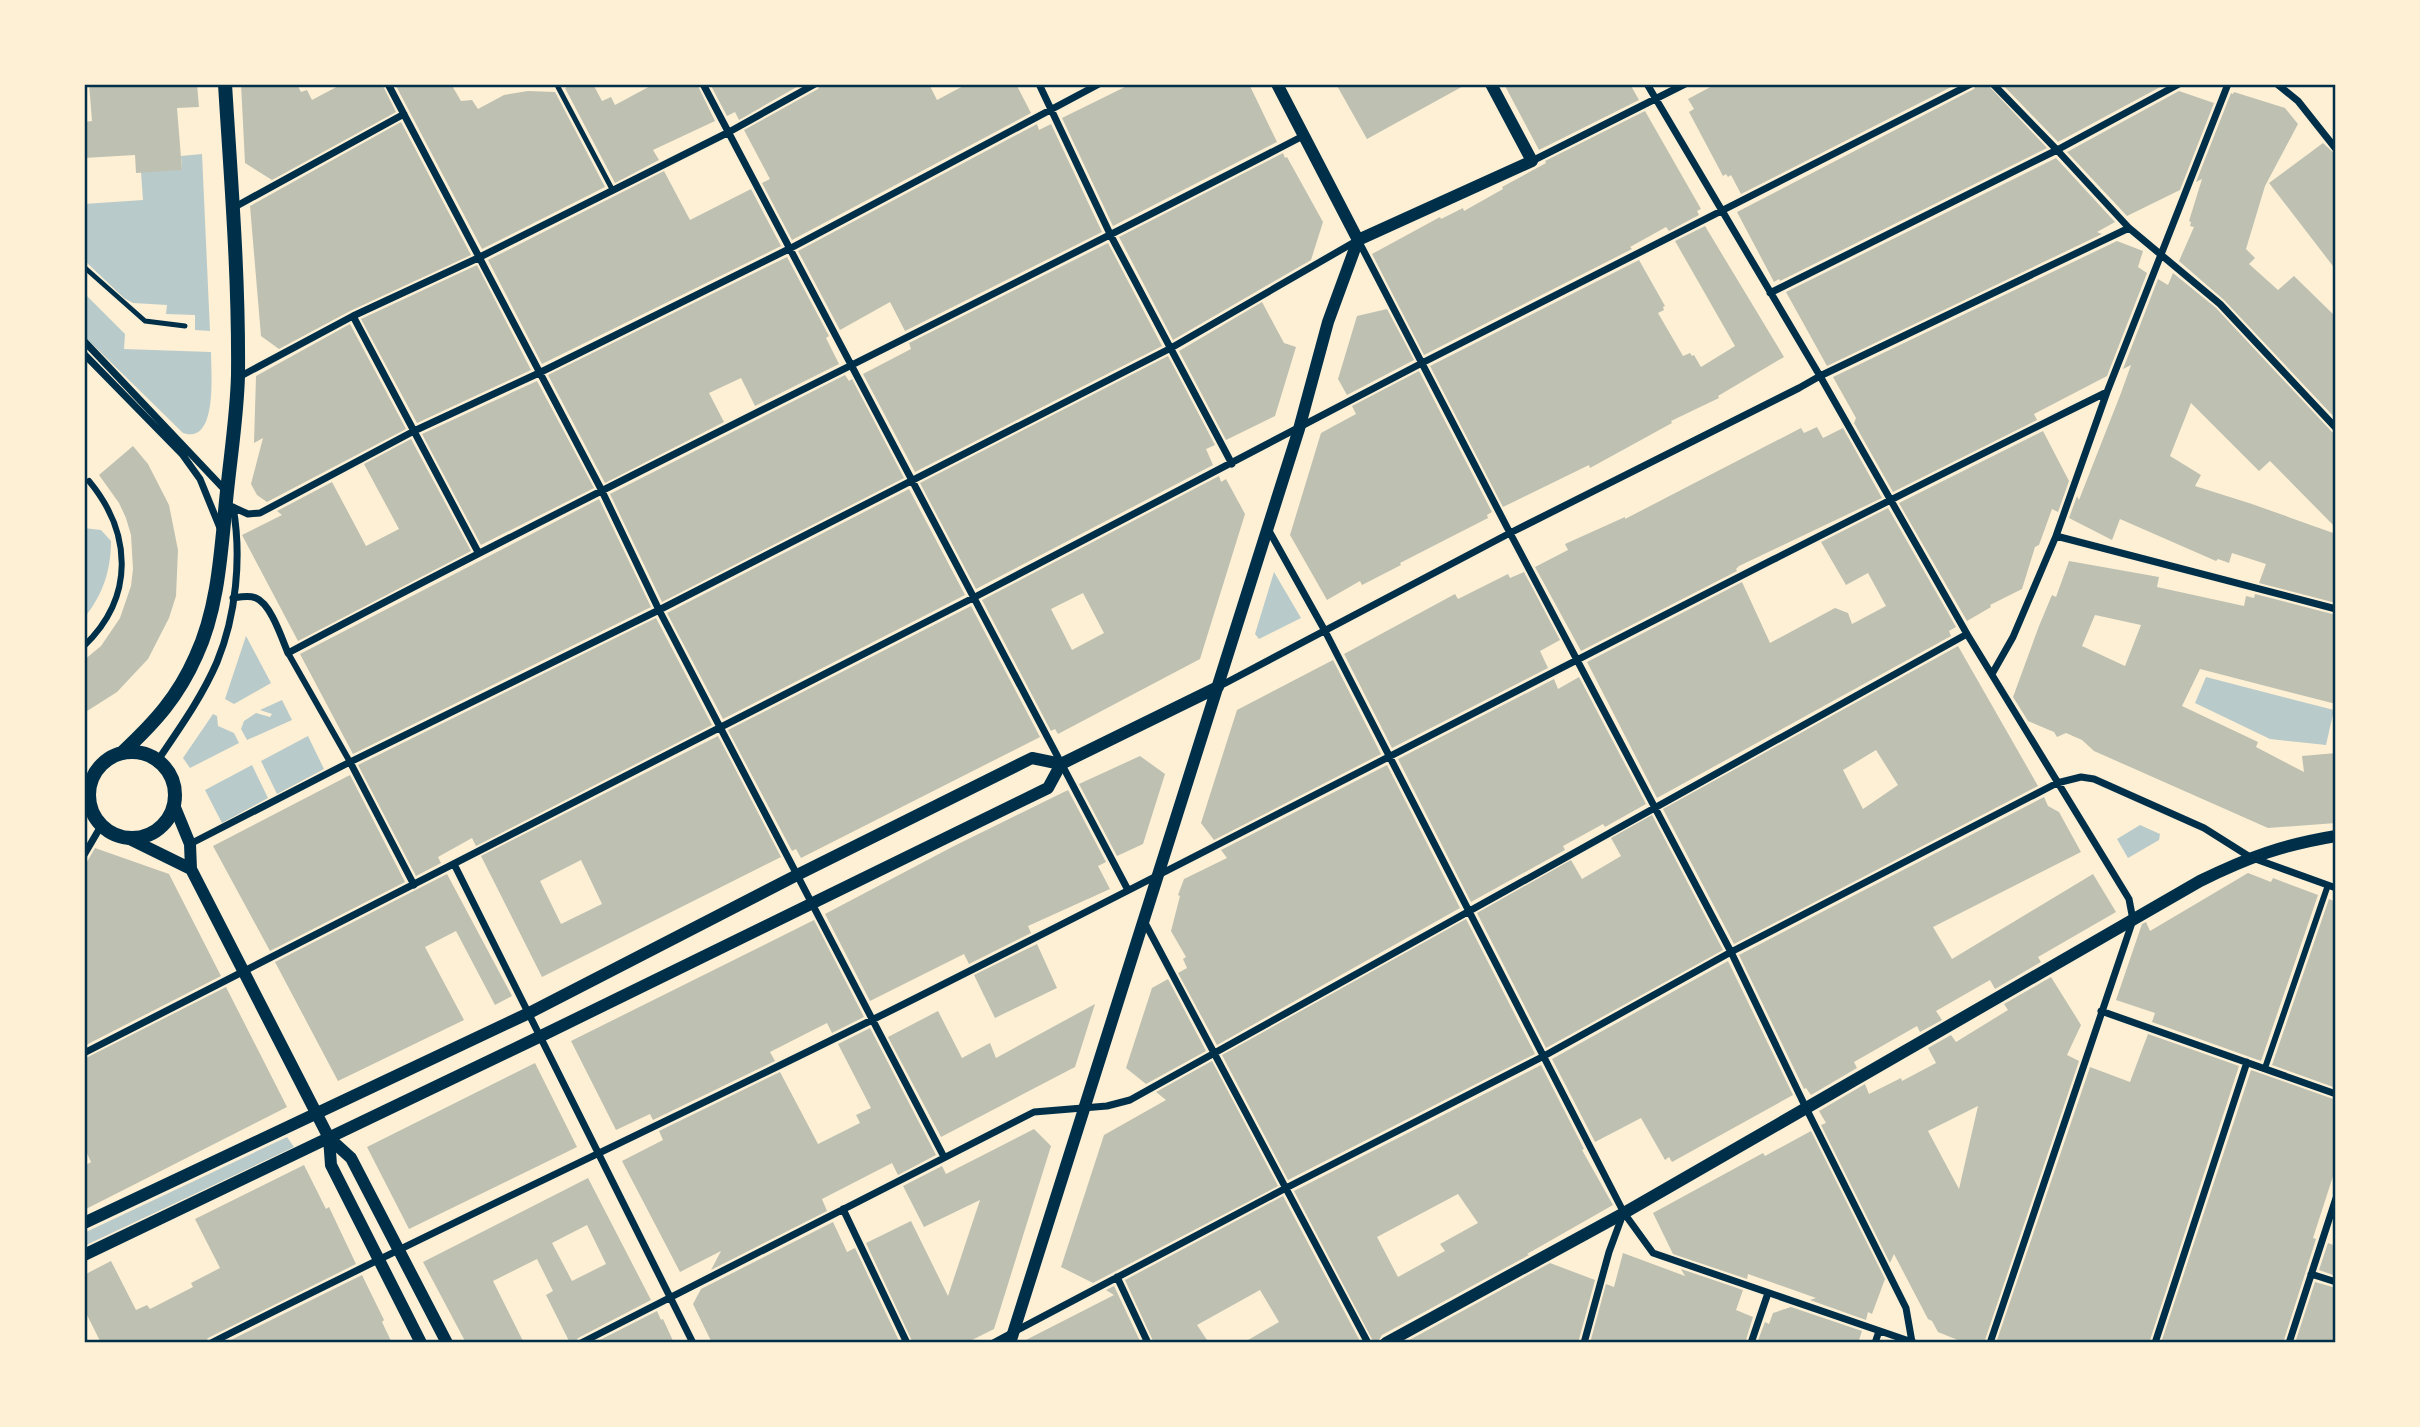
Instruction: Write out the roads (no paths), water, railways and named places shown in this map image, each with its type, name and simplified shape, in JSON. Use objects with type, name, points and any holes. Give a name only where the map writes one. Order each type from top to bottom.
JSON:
[{"type":"main road","points":[[123,752],[138,752],[158,760],[165,767],[174,785],[174,806],[161,827],[150,835],[130,839],[111,834],[93,815],[88,801],[89,774],[102,762],[123,752],[159,718],[173,700],[191,666],[208,621],[231,504],[238,377],[233,208],[225,84]]},
{"type":"street","points":[[388,84],[601,489],[659,610],[799,874],[944,1157]]},
{"type":"street","points":[[703,84],[1128,890]]},
{"type":"street","points":[[238,377],[353,316],[478,258],[729,132],[815,84]]},
{"type":"street","points":[[1039,84],[1111,236],[1232,464]]},
{"type":"street","points":[[84,341],[231,504],[248,514],[260,513],[414,431],[539,373],[791,248],[1099,84]]},
{"type":"street","points":[[1277,84],[1731,952],[1906,1308],[1914,1342]]},
{"type":"street","points":[[1491,84],[1532,161]]},
{"type":"street","points":[[1647,84],[1820,376],[1967,634],[2129,899],[2133,920],[1990,1343]]},
{"type":"street","points":[[190,844],[659,610],[1171,348],[1358,240],[1532,161],[1685,84]]},
{"type":"street","points":[[84,1053],[973,598],[1422,363],[1971,84]]},
{"type":"street","points":[[1993,84],[2129,228],[2220,304],[2336,428]]},
{"type":"street","points":[[1770,293],[2057,150],[2179,84]]},
{"type":"street","points":[[1992,674],[2013,637],[2056,536],[2107,392],[2162,256],[2214,113],[2228,84]]},
{"type":"street","points":[[2277,84],[2298,101],[2336,149]]},
{"type":"street","points":[[233,208],[404,114]]},
{"type":"street","points":[[288,653],[601,489],[1111,236],[1303,136]]},
{"type":"street","points":[[84,1255],[541,1036],[1048,788],[1060,764],[1218,687],[1510,533],[1820,376],[2129,228]]},
{"type":"street","points":[[1011,1338],[1299,429],[1328,322],[1358,240]]},
{"type":"street","points":[[353,316],[478,552]]},
{"type":"street","points":[[84,355],[182,454],[200,479],[223,537]]},
{"type":"street","points":[[211,1343],[378,1259],[874,1019],[1889,500],[2107,392]]},
{"type":"street","points":[[84,646],[102,626],[110,612],[122,568],[116,522],[101,495],[89,481]]},
{"type":"street","points":[[158,760],[217,663],[225,639],[233,598],[237,546],[231,504]]},
{"type":"street","points":[[1268,528],[1325,631],[1623,1213],[1653,1253],[1914,1342]]},
{"type":"street","points":[[2056,536],[2336,609]]},
{"type":"street","points":[[233,598],[257,598],[267,607],[288,653],[350,762],[414,885]]},
{"type":"street","points":[[581,1343],[1034,1112],[1084,1108],[1130,1100],[1470,912],[1654,805],[1967,634]]},
{"type":"street","points":[[84,1223],[529,1013],[1032,758],[1060,764]]},
{"type":"street","points":[[993,1343],[1011,1338],[1116,1277],[1544,1056],[1731,952],[2057,783],[2081,777],[2094,779],[2204,828],[2250,857],[2332,887],[2265,1068]]},
{"type":"street","points":[[174,806],[190,844],[191,869],[329,1138],[351,1158],[447,1343]]},
{"type":"street","points":[[84,855],[101,826]]},
{"type":"street","points":[[1386,1343],[1623,1213],[2200,881],[2250,857],[2296,842],[2336,836]]},
{"type":"street","points":[[130,839],[191,869]]},
{"type":"street","points":[[454,864],[693,1343]]},
{"type":"street","points":[[1144,921],[1368,1343]]},
{"type":"street","points":[[2101,1011],[2336,1094]]},
{"type":"street","points":[[2155,1343],[2247,1062]]},
{"type":"street","points":[[329,1138],[331,1165],[421,1343]]},
{"type":"street","points":[[2289,1343],[2336,1198]]},
{"type":"street","points":[[843,1209],[907,1343]]},
{"type":"street","points":[[1584,1343],[1609,1252],[1623,1213]]},
{"type":"street","points":[[2311,1274],[2336,1282]]},
{"type":"street","points":[[1116,1277],[1148,1343]]},
{"type":"street","points":[[1751,1343],[1768,1293]]},
{"type":"street","points":[[1875,1343],[1879,1331]]},
{"type":"lane","points":[[558,87],[612,189]]},
{"type":"lane","points":[[84,267],[145,321],[185,326]]}]
